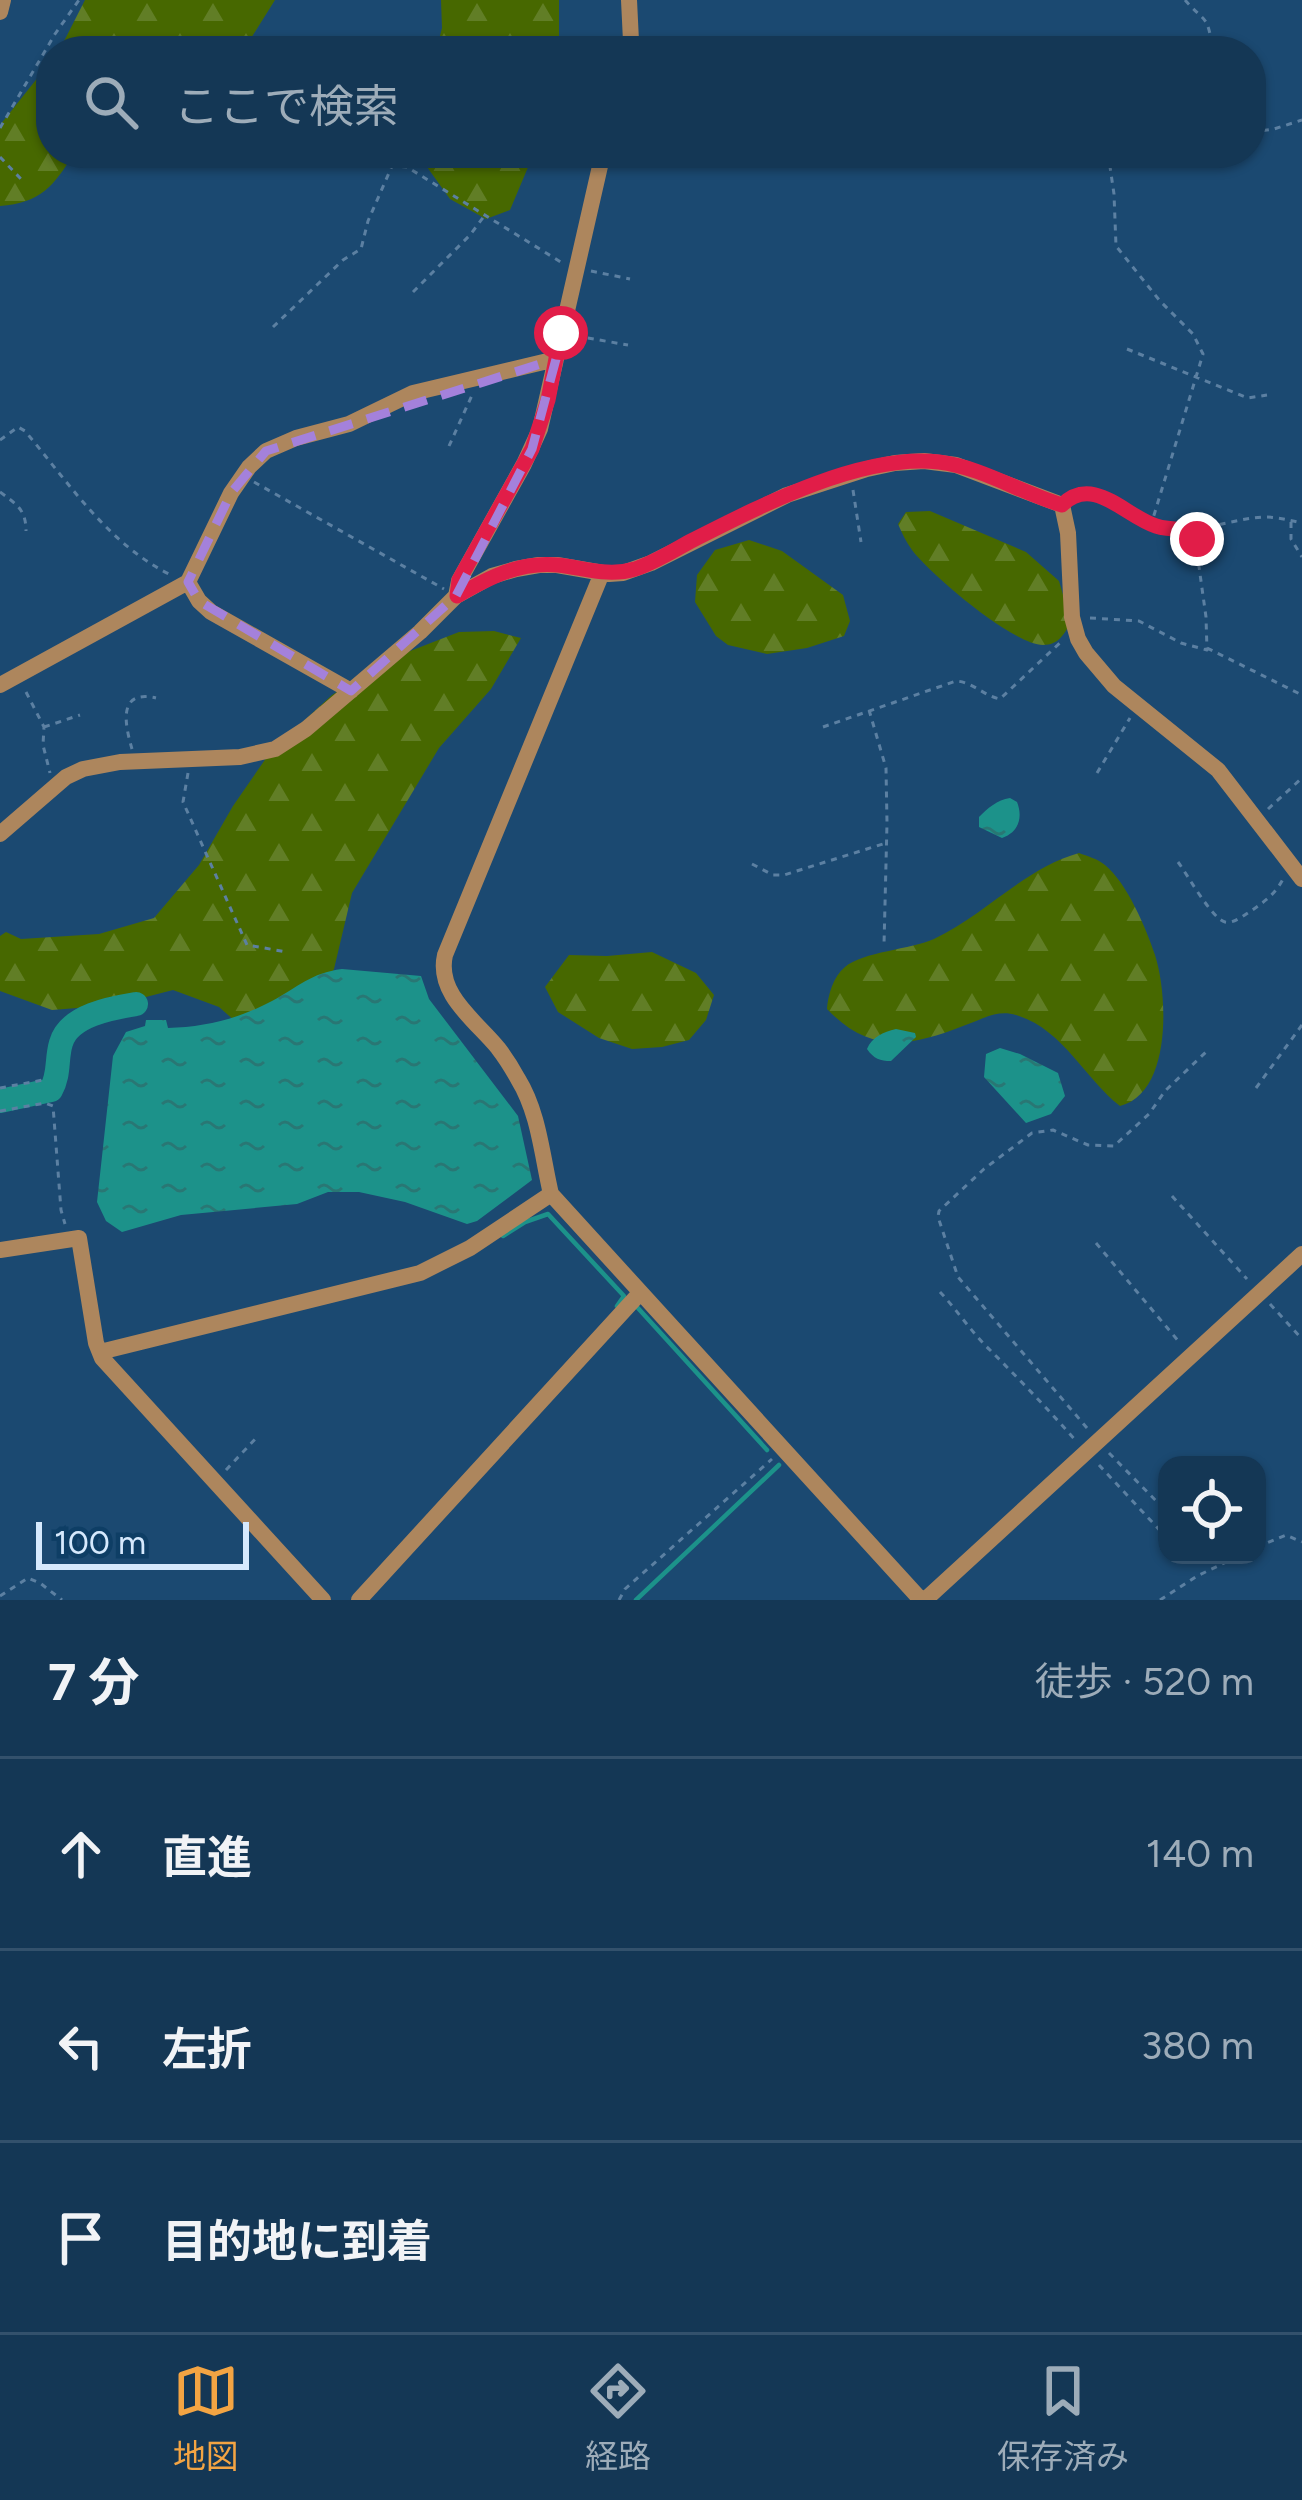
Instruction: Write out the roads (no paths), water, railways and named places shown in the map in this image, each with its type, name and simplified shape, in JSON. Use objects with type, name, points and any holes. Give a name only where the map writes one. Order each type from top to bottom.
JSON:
[{"type":"street","points":[[0,12],[3,0]]},
{"type":"street","points":[[628,0],[630,36]]},
{"type":"street","points":[[457,596],[459,580],[532,449],[548,400],[598,168]]},
{"type":"street","points":[[0,686],[188,582],[242,475],[278,444],[349,424],[413,393],[556,358]]},
{"type":"street","points":[[0,834],[83,769],[240,757],[275,749],[351,691],[457,596],[492,576],[539,565],[623,573],[787,495],[895,463],[941,462],[1062,505],[1075,627],[1086,652],[1099,671],[1218,770],[1297,872]]},
{"type":"street","points":[[602,573],[442,964],[452,995],[521,1082],[534,1115],[551,1195],[923,1600],[1302,1254]]},
{"type":"street","points":[[188,582],[211,612],[351,691]]},
{"type":"street","points":[[100,1352],[420,1273],[470,1248],[551,1195]]},
{"type":"street","points":[[0,1250],[79,1238],[100,1352],[109,1366],[323,1600]]},
{"type":"street","points":[[359,1600],[640,1293]]},
{"type":"water","points":[[1010,798],[1017,802],[1020,813],[1012,832],[1002,838],[979,827],[982,814]]},
{"type":"water","points":[[342,969],[421,976],[429,999],[518,1116],[532,1180],[467,1224],[359,1192],[328,1192],[297,1204],[181,1215],[122,1232],[106,1221],[97,1202],[113,1056],[126,1032],[145,1026],[146,1020],[166,1020],[168,1028],[234,1017],[313,977]]},
{"type":"water","points":[[896,1029],[916,1037],[891,1061],[872,1055],[867,1049],[872,1041]]},
{"type":"water","points":[[1000,1048],[1058,1073],[1065,1096],[1051,1114],[1026,1123],[984,1077],[986,1054]]},
{"type":"waterway","points":[[0,1101],[51,1090],[66,1033],[92,1014],[136,1004]]},
{"type":"waterway","points":[[503,1236],[548,1214],[624,1296],[617,1306]]},
{"type":"waterway","points":[[637,1307],[767,1450]]},
{"type":"waterway","points":[[636,1600],[779,1465]]}]
